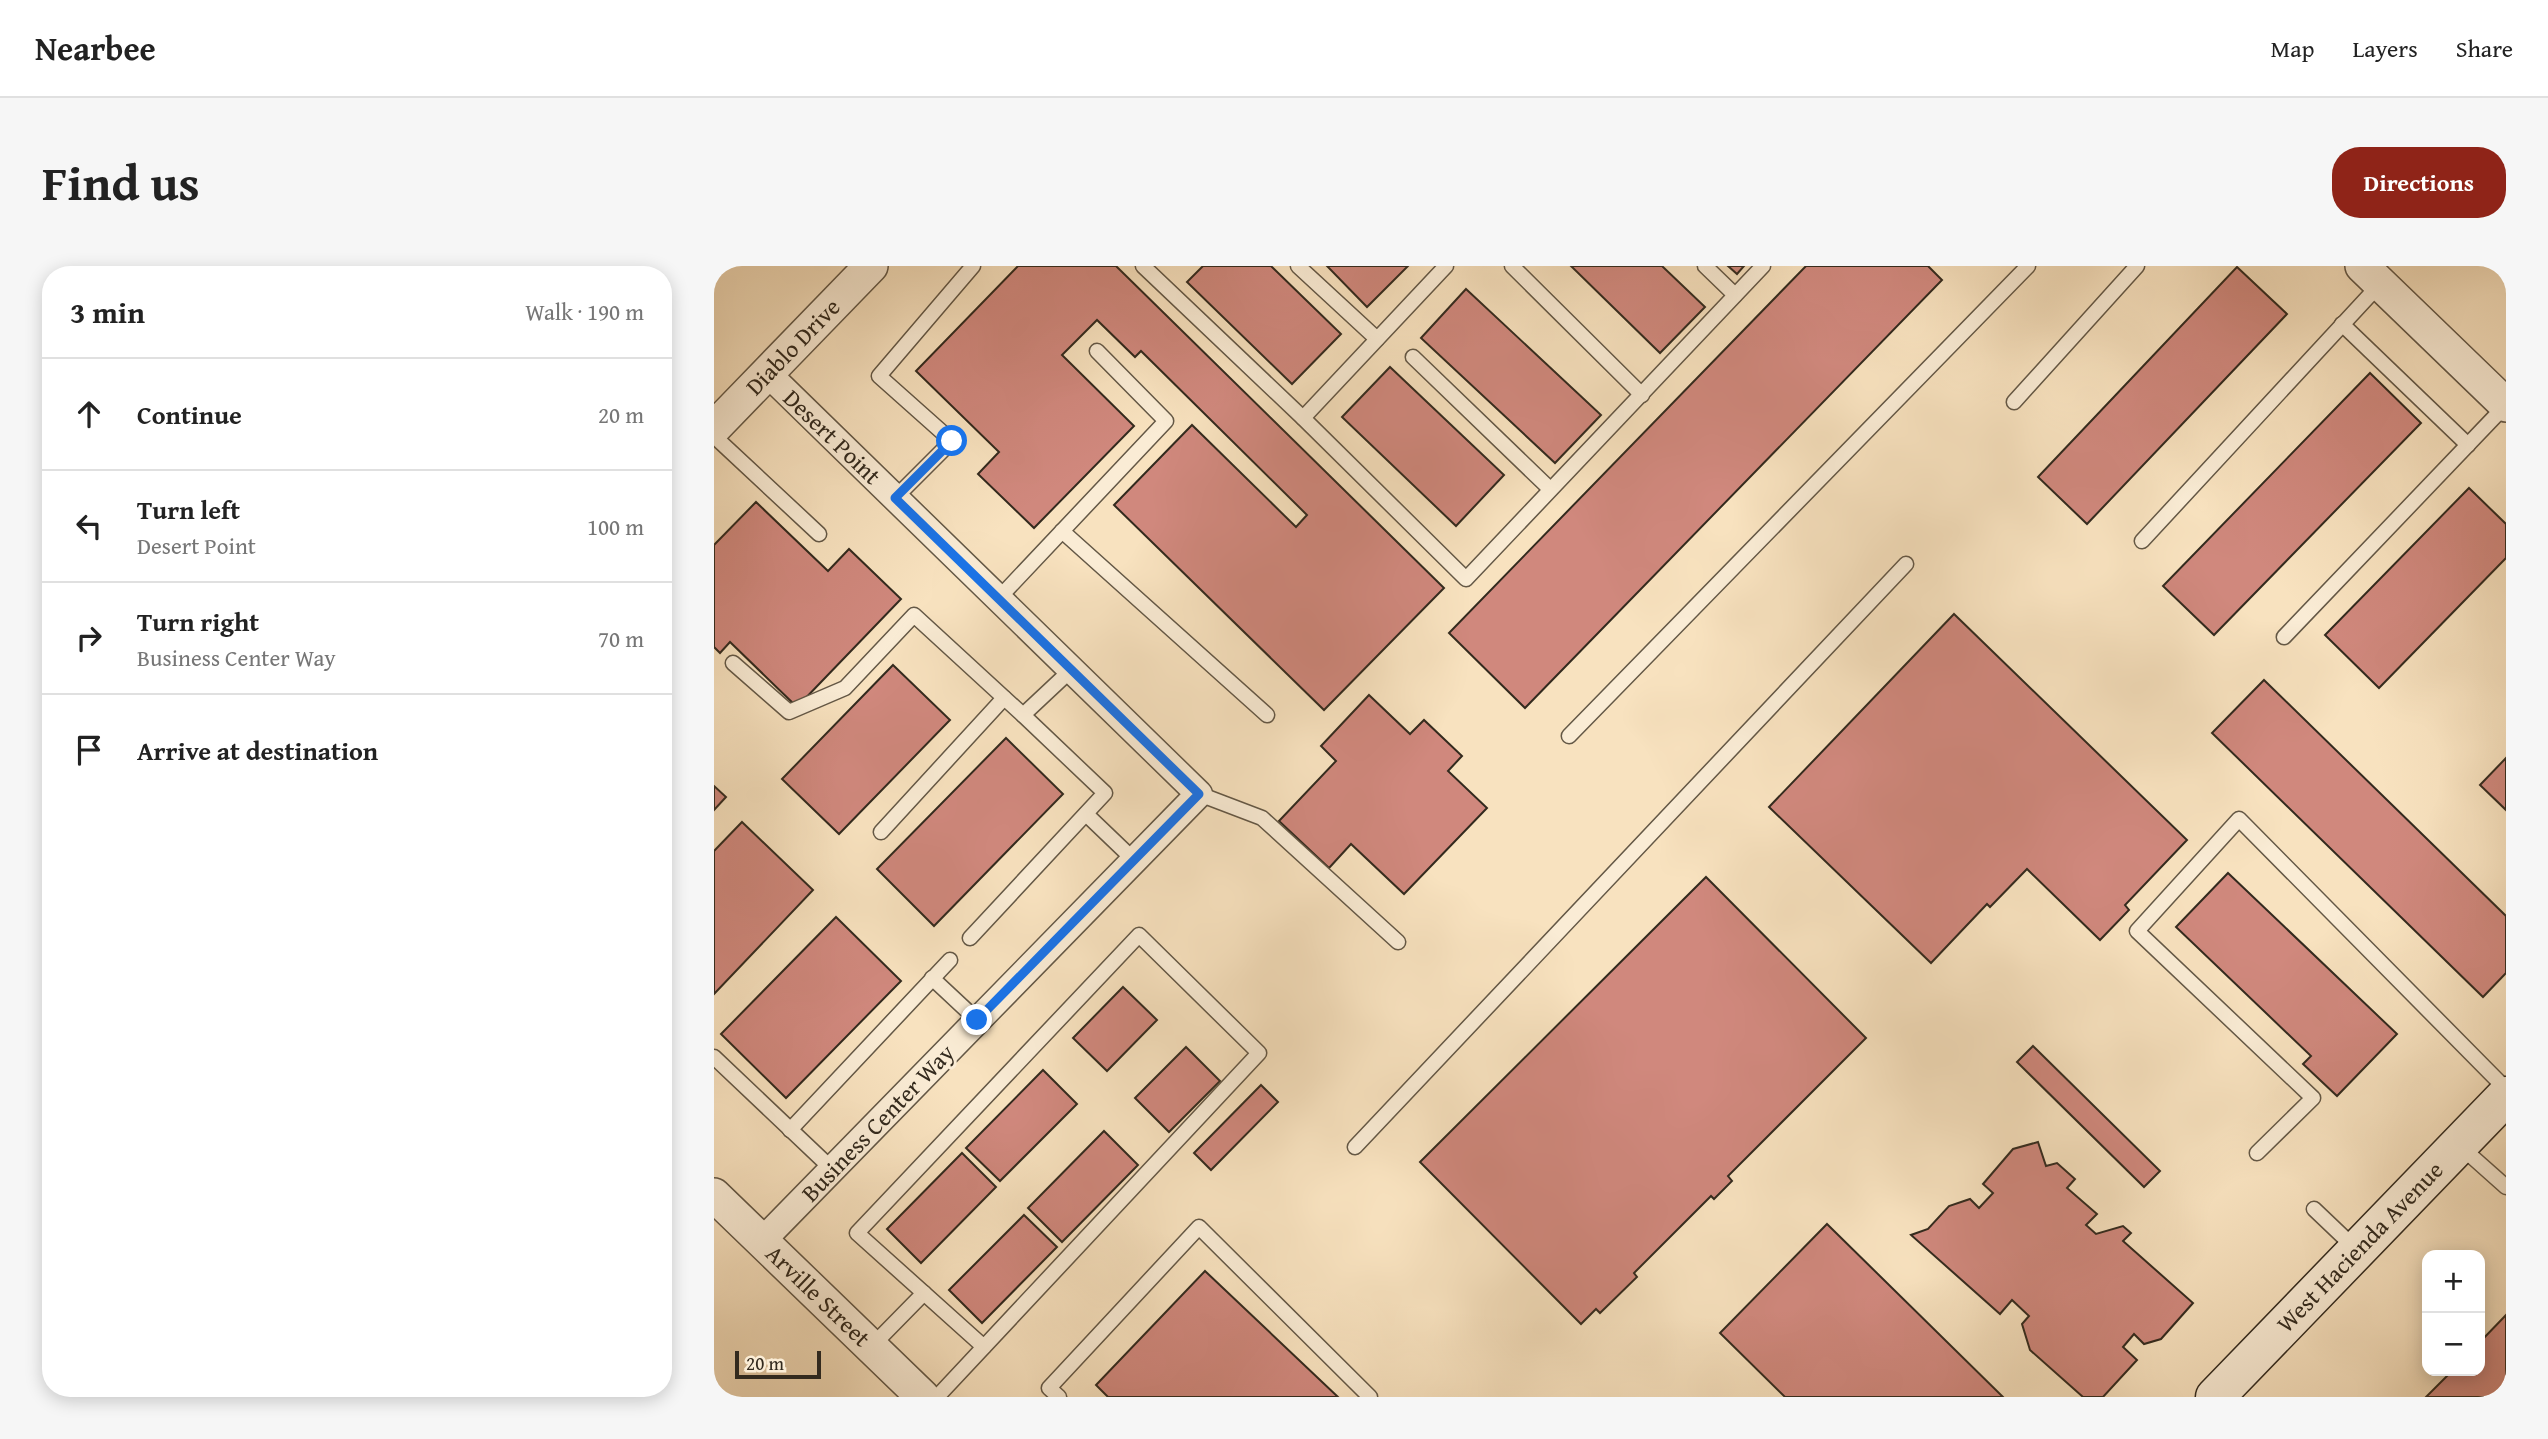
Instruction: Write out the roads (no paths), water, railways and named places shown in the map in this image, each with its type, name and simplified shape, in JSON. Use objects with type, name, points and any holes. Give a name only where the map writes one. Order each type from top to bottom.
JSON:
[{"type":"main road","name":"West Hacienda Avenue","points":[[2228,1393],[2357,1250],[2506,1096]]},
{"type":"street","name":"Diablo Drive","points":[[714,428],[871,266]]},
{"type":"street","points":[[2371,275],[2506,405]]},
{"type":"street","name":"Desert Point","points":[[767,373],[1199,794]]},
{"type":"street","name":"Business Center Way","points":[[762,1241],[1199,794]]},
{"type":"street","name":"Arville Street","points":[[714,1195],[923,1397]]},
{"type":"lane","points":[[895,498],[952,441],[879,376],[973,266]]},
{"type":"lane","points":[[1298,266],[1377,339]]},
{"type":"lane","points":[[1303,418],[1446,266]]},
{"type":"lane","points":[[1512,266],[1642,395]]},
{"type":"lane","points":[[1705,266],[1735,295]]},
{"type":"lane","points":[[1148,268],[1466,579],[1763,266]]},
{"type":"lane","points":[[1570,736],[2028,266]]},
{"type":"lane","points":[[2014,402],[2137,266]]},
{"type":"lane","points":[[2142,541],[2343,324],[2371,275]]},
{"type":"lane","points":[[2343,324],[2468,445]]},
{"type":"lane","points":[[998,598],[1166,421],[1097,351]]},
{"type":"lane","points":[[1413,357],[1550,489]]},
{"type":"lane","points":[[2284,637],[2506,405]]},
{"type":"lane","points":[[714,436],[819,534]]},
{"type":"lane","points":[[1062,531],[1268,715]]},
{"type":"lane","points":[[1355,1147],[1906,564]]},
{"type":"lane","points":[[733,663],[789,712],[845,688],[914,615],[1105,793],[970,938]]},
{"type":"lane","points":[[1023,715],[1071,670]]},
{"type":"lane","points":[[881,832],[1004,698]]},
{"type":"lane","points":[[1199,794],[1262,818],[1398,942]]},
{"type":"lane","points":[[1086,814],[1134,860]]},
{"type":"lane","points":[[2257,1153],[2313,1098],[2137,930],[2239,819],[2506,1089]]},
{"type":"lane","points":[[937,1397],[984,1347],[1259,1053],[1139,935],[857,1233],[984,1347]]},
{"type":"lane","points":[[790,1130],[950,960]]},
{"type":"lane","points":[[932,978],[977,1020]]},
{"type":"lane","points":[[714,1057],[832,1169]]},
{"type":"lane","points":[[2459,1145],[2506,1187]]},
{"type":"lane","points":[[2314,1209],[2357,1250]]},
{"type":"lane","points":[[1059,1397],[1049,1388],[1199,1227],[1370,1397]]},
{"type":"lane","points":[[871,1347],[924,1293]]}]
